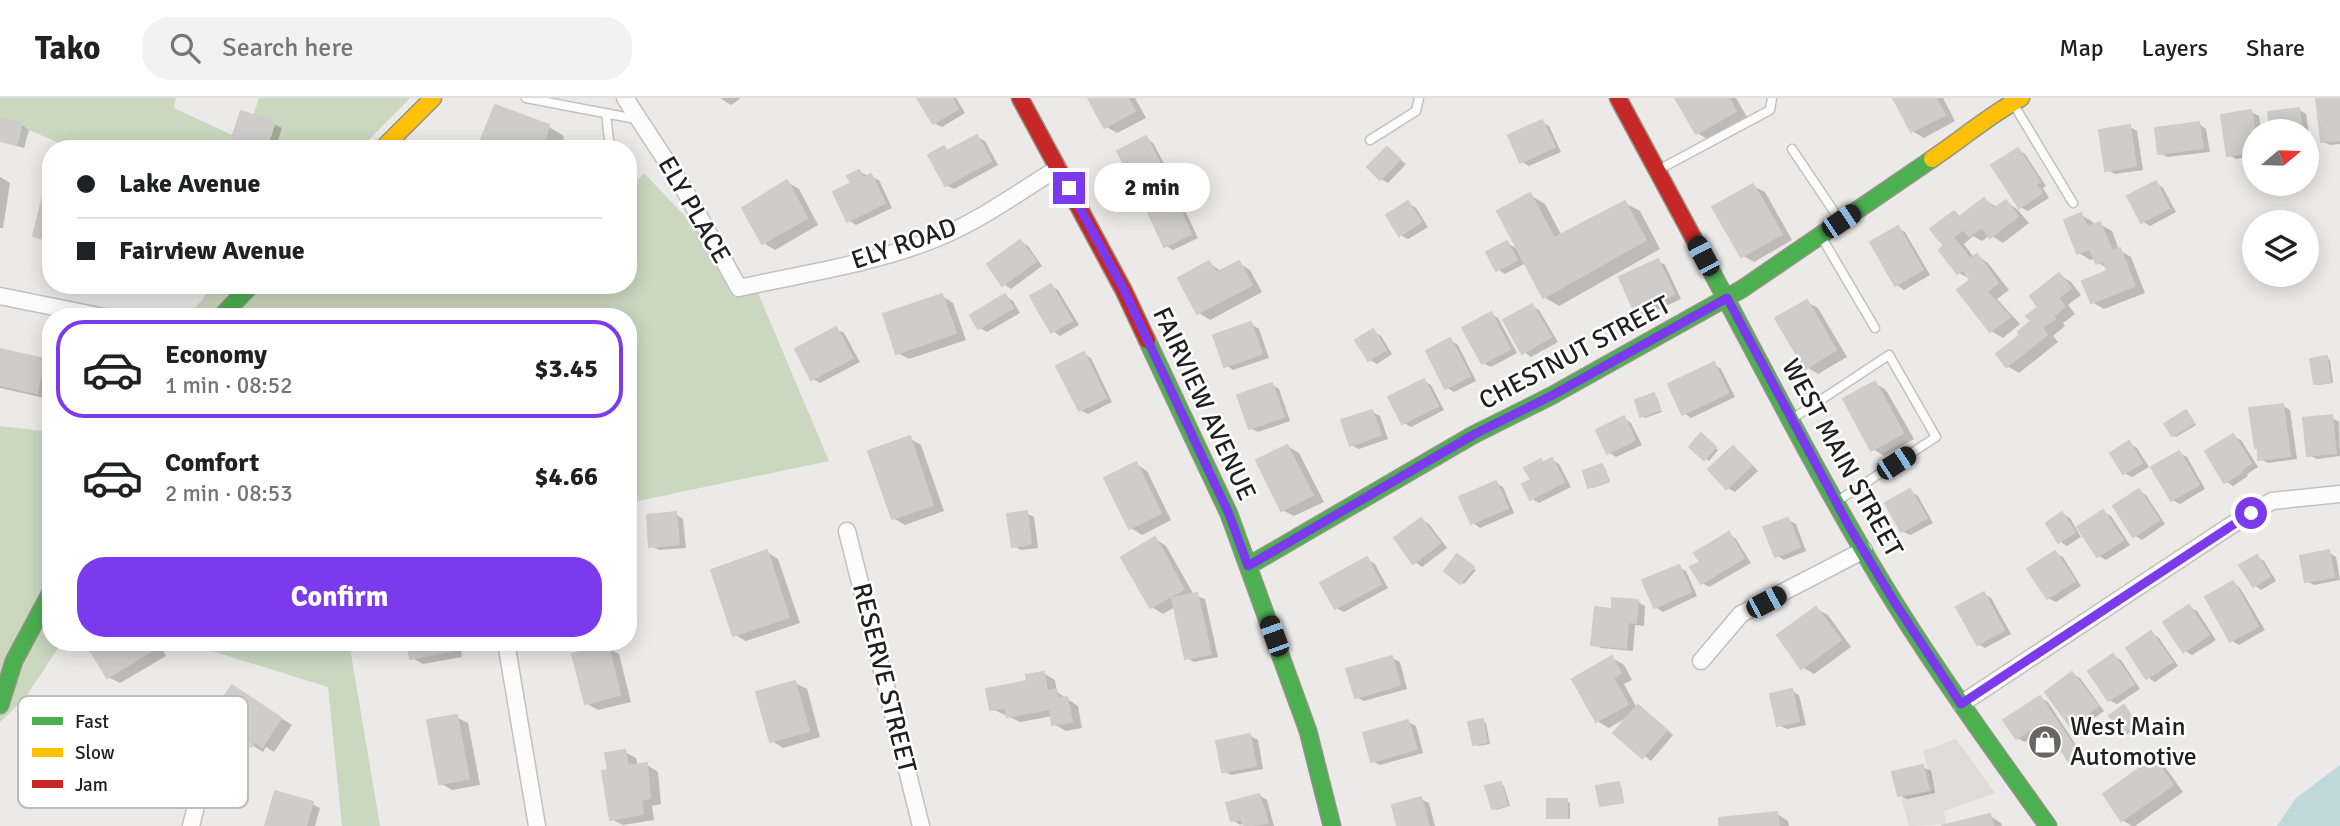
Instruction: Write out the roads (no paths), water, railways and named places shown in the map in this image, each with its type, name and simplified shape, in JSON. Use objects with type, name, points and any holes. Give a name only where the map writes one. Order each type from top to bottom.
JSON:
[{"type":"street","points":[[392,140],[433,98]]},
{"type":"street","name":"ELY PLACE","points":[[625,98],[680,182],[739,288]]},
{"type":"street","name":"FAIRVIEW AVENUE","points":[[1020,98],[1124,290],[1229,514],[1308,731],[1332,826]]},
{"type":"street","name":"WEST MAIN STREET","points":[[1618,98],[1864,551],[1961,704],[2048,826]]},
{"type":"street","name":"CHESTNUT STREET","points":[[1248,566],[1473,435],[1563,390],[1727,298],[2016,100]]},
{"type":"street","name":"ELY ROAD","points":[[739,288],[864,261],[937,238],[985,213],[1058,168]]},
{"type":"street","points":[[229,308],[243,294]]},
{"type":"street","points":[[0,296],[59,308]]},
{"type":"street","points":[[1961,704],[2272,501],[2340,494]]},
{"type":"street","name":"RESERVE STREET","points":[[847,531],[921,826]]},
{"type":"street","points":[[1702,661],[1741,614],[1864,551]]},
{"type":"street","points":[[0,705],[3,681],[42,608]]},
{"type":"street","points":[[508,651],[537,826]]},
{"type":"street","points":[[191,826],[196,808]]},
{"type":"lane","points":[[526,98],[639,119]]},
{"type":"lane","points":[[1370,140],[1416,111],[1419,98]]},
{"type":"lane","points":[[1657,170],[1770,110],[1772,98]]},
{"type":"lane","points":[[2016,100],[2073,203]]},
{"type":"lane","points":[[606,114],[609,140]]},
{"type":"lane","points":[[1792,149],[1841,221]]},
{"type":"lane","points":[[1820,235],[1875,328]]},
{"type":"lane","points":[[1792,419],[1889,355],[1936,437],[1836,501]]},
{"type":"water","points":[[2340,765],[2340,826],[2277,826],[2296,798]]},
{"type":"place","name":"West Main Automotive","points":[[2045,742]]}]
